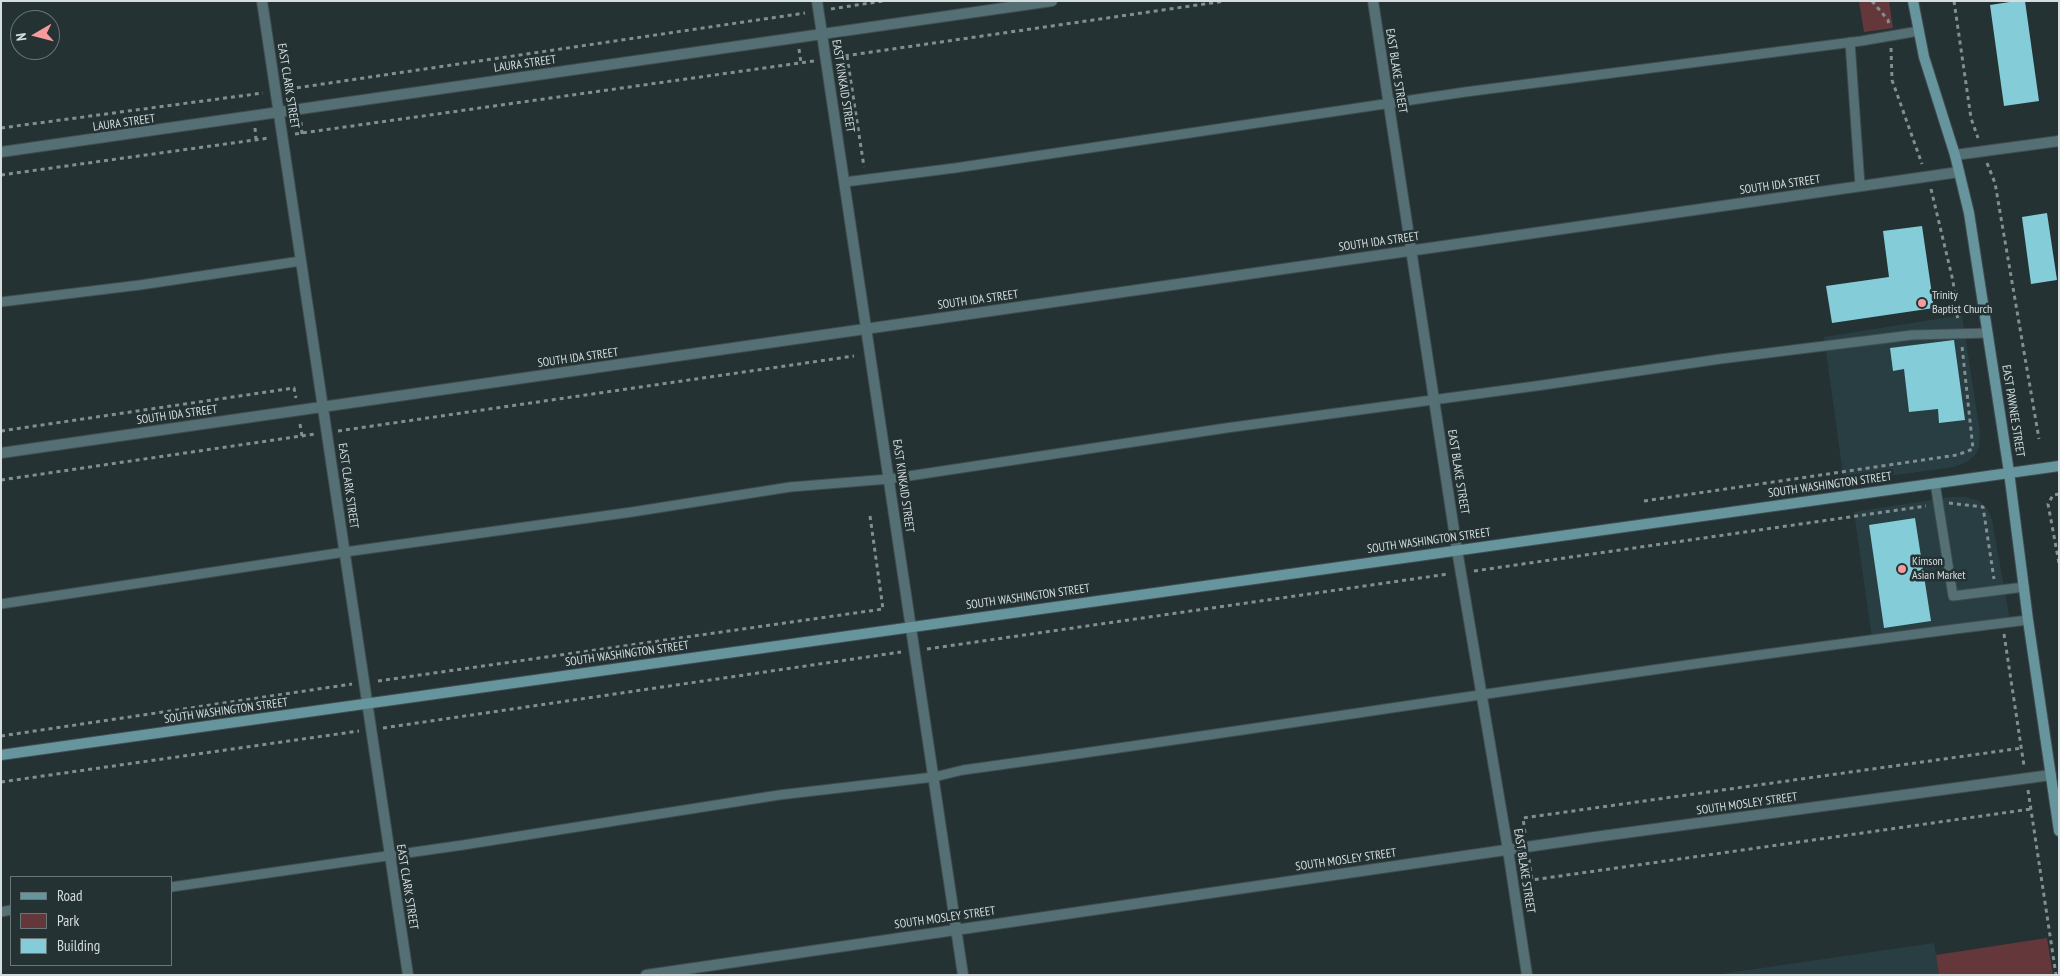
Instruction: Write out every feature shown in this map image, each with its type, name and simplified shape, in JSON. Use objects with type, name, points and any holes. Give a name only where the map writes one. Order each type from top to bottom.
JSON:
[{"type":"street","name":"EAST CLARK STREET","points":[[262,1],[408,975]]},
{"type":"street","name":"LAURA STREET","points":[[1,152],[279,114],[822,33],[1052,1]]},
{"type":"street","name":"EAST BLAKE STREET","points":[[1373,1],[1457,550],[1508,850],[1527,975]]},
{"type":"street","name":"EAST PAWNEE STREET","points":[[1913,1],[1924,57],[1955,155],[1969,213],[2009,472],[2028,620],[2059,831]]},
{"type":"street","name":"EAST KINKAID STREET","points":[[818,6],[963,975]]},
{"type":"street","points":[[1955,155],[2059,141]]},
{"type":"street","name":"SOUTH IDA STREET","points":[[1,453],[1959,172]]},
{"type":"street","name":"SOUTH WASHINGTON STREET","points":[[1,755],[2059,466]]},
{"type":"street","name":"SOUTH MOSLEY STREET","points":[[646,975],[1508,850],[2050,775]]},
{"type":"lane","points":[[845,182],[955,168],[1389,105],[1465,92],[1850,42],[1919,31]]},
{"type":"lane","points":[[1850,42],[1860,186]]},
{"type":"lane","points":[[1,302],[140,285],[301,261]]},
{"type":"lane","points":[[1,604],[345,552],[632,512],[790,487],[889,479],[1226,428],[1720,359],[1902,336],[1988,332]]},
{"type":"lane","points":[[1935,482],[1953,596],[2024,586]]},
{"type":"lane","points":[[172,886],[390,856],[779,795],[934,777],[963,770],[1260,729],[1692,663],[2028,620]]},
{"type":"path","points":[[1,128],[276,91],[818,6],[883,1]]},
{"type":"path","points":[[1,175],[1225,1]]},
{"type":"path","points":[[1954,1],[1971,118],[1995,183],[2039,439]]},
{"type":"path","points":[[847,56],[866,179]]},
{"type":"path","points":[[1,480],[854,356]]},
{"type":"path","points":[[1,431],[294,388],[302,436]]},
{"type":"path","points":[[2059,494],[2053,496],[2048,504],[2059,563]]},
{"type":"path","points":[[1,782],[1954,502],[1982,507],[1996,590]]},
{"type":"path","points":[[1,736],[884,609],[870,516]]},
{"type":"path","points":[[2002,623],[2056,975]]},
{"type":"shaded area","points":[[1962,315],[1980,433],[1979,447],[1975,455],[1967,462],[1954,467],[1844,482],[1824,337]]},
{"type":"shaded area","points":[[1950,497],[1966,497],[1979,501],[1987,508],[1992,520],[2011,626],[1873,645],[1854,512]]},
{"type":"shaded area","points":[[1934,943],[1939,975],[1714,975]]},
{"type":"green space","points":[[1859,1],[1889,1],[1893,28],[1864,32]]},
{"type":"green space","points":[[2047,938],[2053,975],[1939,975],[1936,955]]},
{"type":"building","points":[[2025,1],[2039,101],[2004,106],[1990,5]]},
{"type":"building","points":[[2047,213],[2057,280],[2031,284],[2022,217]]},
{"type":"building","points":[[1922,226],[1934,308],[1832,323],[1826,286],[1889,277],[1883,231]]},
{"type":"building","points":[[1954,340],[1965,420],[1939,423],[1938,409],[1909,412],[1904,369],[1893,371],[1890,348]]},
{"type":"building","points":[[1915,518],[1931,621],[1884,628],[1869,525]]},
{"type":"place","name":"Trinity Baptist Church","points":[[1922,303]]},
{"type":"place","name":"Kimson Asian Market","points":[[1902,569]]}]
